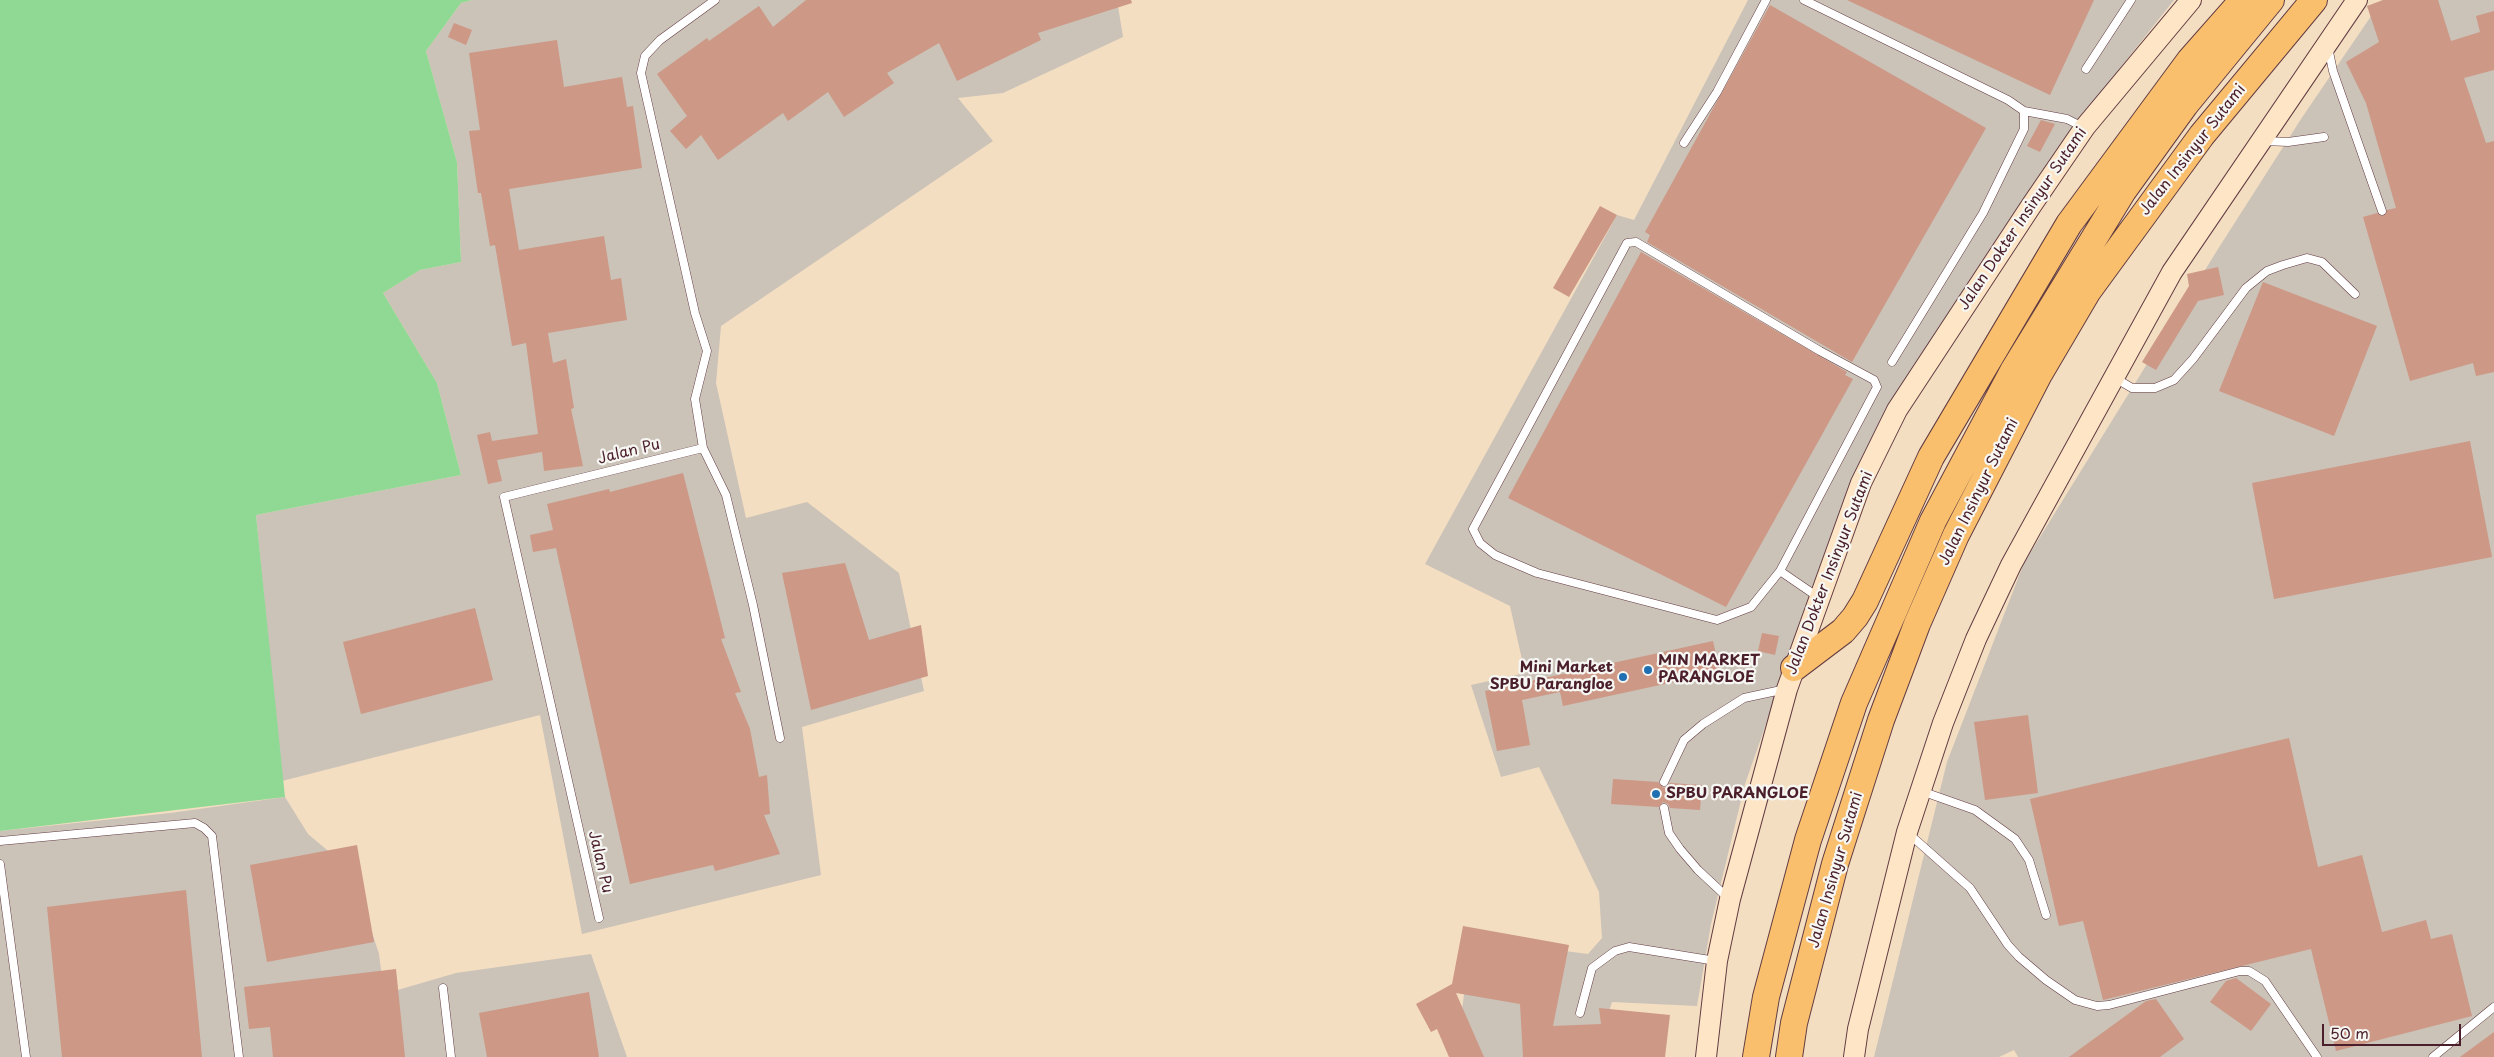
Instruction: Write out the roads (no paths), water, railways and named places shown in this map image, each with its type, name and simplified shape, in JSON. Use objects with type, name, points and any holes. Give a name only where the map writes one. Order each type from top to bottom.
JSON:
[{"type":"highway","points":[[1790,678],[1843,631],[1866,601],[1932,457],[2069,224],[2190,60],[2242,0]]},
{"type":"highway","name":"Jalan Insinyur Sutami","points":[[1756,1057],[1766,997],[1808,840],[1854,703],[1933,521],[2013,371],[2123,192],[2185,104],[2271,0]]},
{"type":"highway","name":"Jalan Insinyur Sutami","points":[[1789,1057],[1794,1023],[1835,864],[1881,720],[1917,624],[1956,535],[2038,376],[2088,291],[2190,150],[2314,0]]},
{"type":"street","name":"Jalan Dokter Insinyur Sutami","points":[[1706,1057],[1717,961],[1730,899],[1790,678],[1861,483],[1897,410],[2084,128],[2190,0]]},
{"type":"street","points":[[1854,1057],[1858,1029],[1907,832],[1976,639],[2011,565],[2172,272],[2357,0]]},
{"type":"lane","points":[[715,0],[660,40],[644,56],[641,73],[695,313],[707,351],[695,399],[703,448],[726,495],[753,605],[780,738]]},
{"type":"lane","points":[[1684,143],[1716,92],[1766,0]]},
{"type":"lane","points":[[1804,0],[2008,100],[2024,111],[2066,120],[2084,128]]},
{"type":"lane","points":[[2086,69],[2131,0]]},
{"type":"lane","points":[[2327,46],[2333,71],[2382,211]]},
{"type":"lane","points":[[1892,362],[1983,214],[2024,129],[2024,111]]},
{"type":"lane","points":[[2262,140],[2288,142],[2324,137]]},
{"type":"lane","points":[[1636,242],[1820,352],[1874,380],[1877,387],[1780,571],[1751,607],[1717,620],[1537,573],[1495,555],[1480,543],[1473,529],[1627,243],[1636,242]]},
{"type":"lane","points":[[2115,378],[2132,388],[2155,388],[2174,380],[2193,359],[2246,288],[2267,271],[2283,265],[2307,258],[2322,262],[2355,294]]},
{"type":"lane","name":"Jalan Pu","points":[[598,918],[504,497],[703,448]]},
{"type":"lane","points":[[1780,571],[1818,597]]},
{"type":"lane","points":[[1664,782],[1684,740],[1703,724],[1744,698],[1790,678]]},
{"type":"lane","points":[[1921,791],[1975,810],[2015,839],[2029,860],[2046,915]]},
{"type":"lane","points":[[1664,808],[1669,833],[1680,849],[1698,870],[1730,899]]},
{"type":"lane","points":[[0,841],[195,823],[204,828],[212,836],[239,1057]]},
{"type":"lane","points":[[1907,832],[1970,888],[2008,945],[2019,957],[2046,980],[2075,1000],[2096,1006],[2110,1005],[2240,971],[2249,971],[2265,981],[2317,1057]]},
{"type":"lane","points":[[0,869],[26,1057]]},
{"type":"lane","points":[[1580,1013],[1592,968],[1615,951],[1629,947],[1717,961]]},
{"type":"lane","points":[[443,988],[450,1057]]},
{"type":"lane","points":[[2433,1057],[2494,1006]]},
{"type":"place","name":"MIN MARKET PARANGLOE","points":[[1648,670]]},
{"type":"place","name":"Mini Market SPBU Parangloe","points":[[1623,677]]},
{"type":"place","name":"SPBU PARANGLOE","points":[[1656,794]]}]
